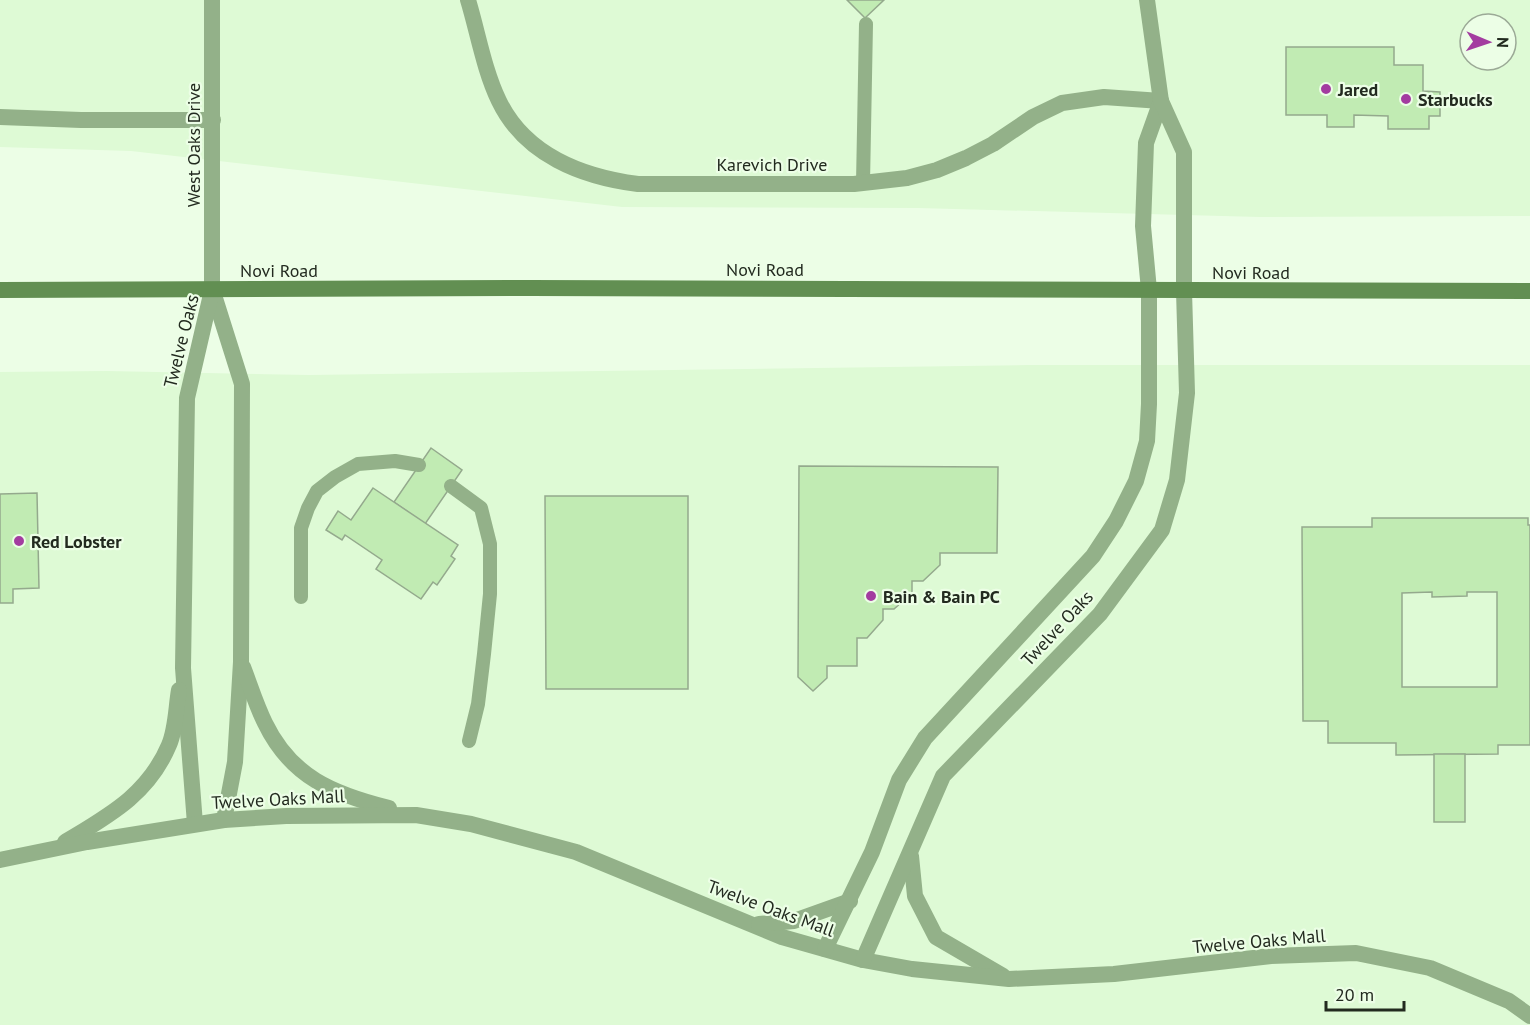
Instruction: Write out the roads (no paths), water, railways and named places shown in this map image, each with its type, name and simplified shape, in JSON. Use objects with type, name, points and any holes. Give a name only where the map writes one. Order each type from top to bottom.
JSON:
[{"type":"main road","name":"Novi Road","points":[[0,290],[542,288],[1530,291]]},
{"type":"street","name":"West Oaks Drive","points":[[212,0],[212,290]]},
{"type":"street","name":"Karevich Drive","points":[[468,0],[489,75],[507,116],[530,141],[550,157],[572,168],[613,181],[638,184],[863,183],[907,178],[937,170],[966,158],[993,144],[1033,117],[1062,103],[1104,96],[1161,101]]},
{"type":"street","points":[[1147,0],[1161,101],[1184,152],[1184,291]]},
{"type":"street","points":[[1149,290],[1143,226],[1146,143],[1161,101]]},
{"type":"street","points":[[0,117],[81,120],[213,120]]},
{"type":"street","name":"Twelve Oaks","points":[[212,290],[242,384],[241,662],[236,762],[224,820]]},
{"type":"street","name":"Twelve Oaks","points":[[195,824],[183,668],[187,398],[212,290]]},
{"type":"street","name":"Twelve Oaks","points":[[825,949],[872,852],[899,780],[925,738],[1093,556],[1116,521],[1136,481],[1147,441],[1149,290]]},
{"type":"street","name":"Twelve Oaks","points":[[863,960],[943,776],[1100,615],[1162,530],[1177,480],[1187,393],[1184,291]]},
{"type":"street","points":[[241,662],[264,723],[298,770],[327,788],[357,800],[416,815]]},
{"type":"street","points":[[56,848],[126,804],[151,777],[170,744],[183,668]]},
{"type":"street","name":"Twelve Oaks Mall","points":[[0,860],[56,848],[224,820],[416,815],[471,824],[576,852],[782,937],[863,960],[912,969],[1009,979],[1114,974],[1271,956],[1356,953],[1430,968],[1509,1001],[1530,1016]]},
{"type":"street","points":[[911,854],[915,896],[936,937],[1009,979]]},
{"type":"street","points":[[752,924],[794,921],[850,901]]},
{"type":"lane","points":[[863,183],[866,24]]},
{"type":"lane","points":[[301,597],[301,528],[317,490],[358,464],[395,461],[419,465]]},
{"type":"lane","points":[[451,486],[481,508],[490,544],[490,594],[484,654],[478,704],[470,741]]},
{"type":"place","name":"Jared","points":[[1326,89]]},
{"type":"place","name":"Starbucks","points":[[1406,99]]},
{"type":"place","name":"Red Lobster","points":[[19,541]]},
{"type":"place","name":"Bain & Bain PC","points":[[871,596]]}]
